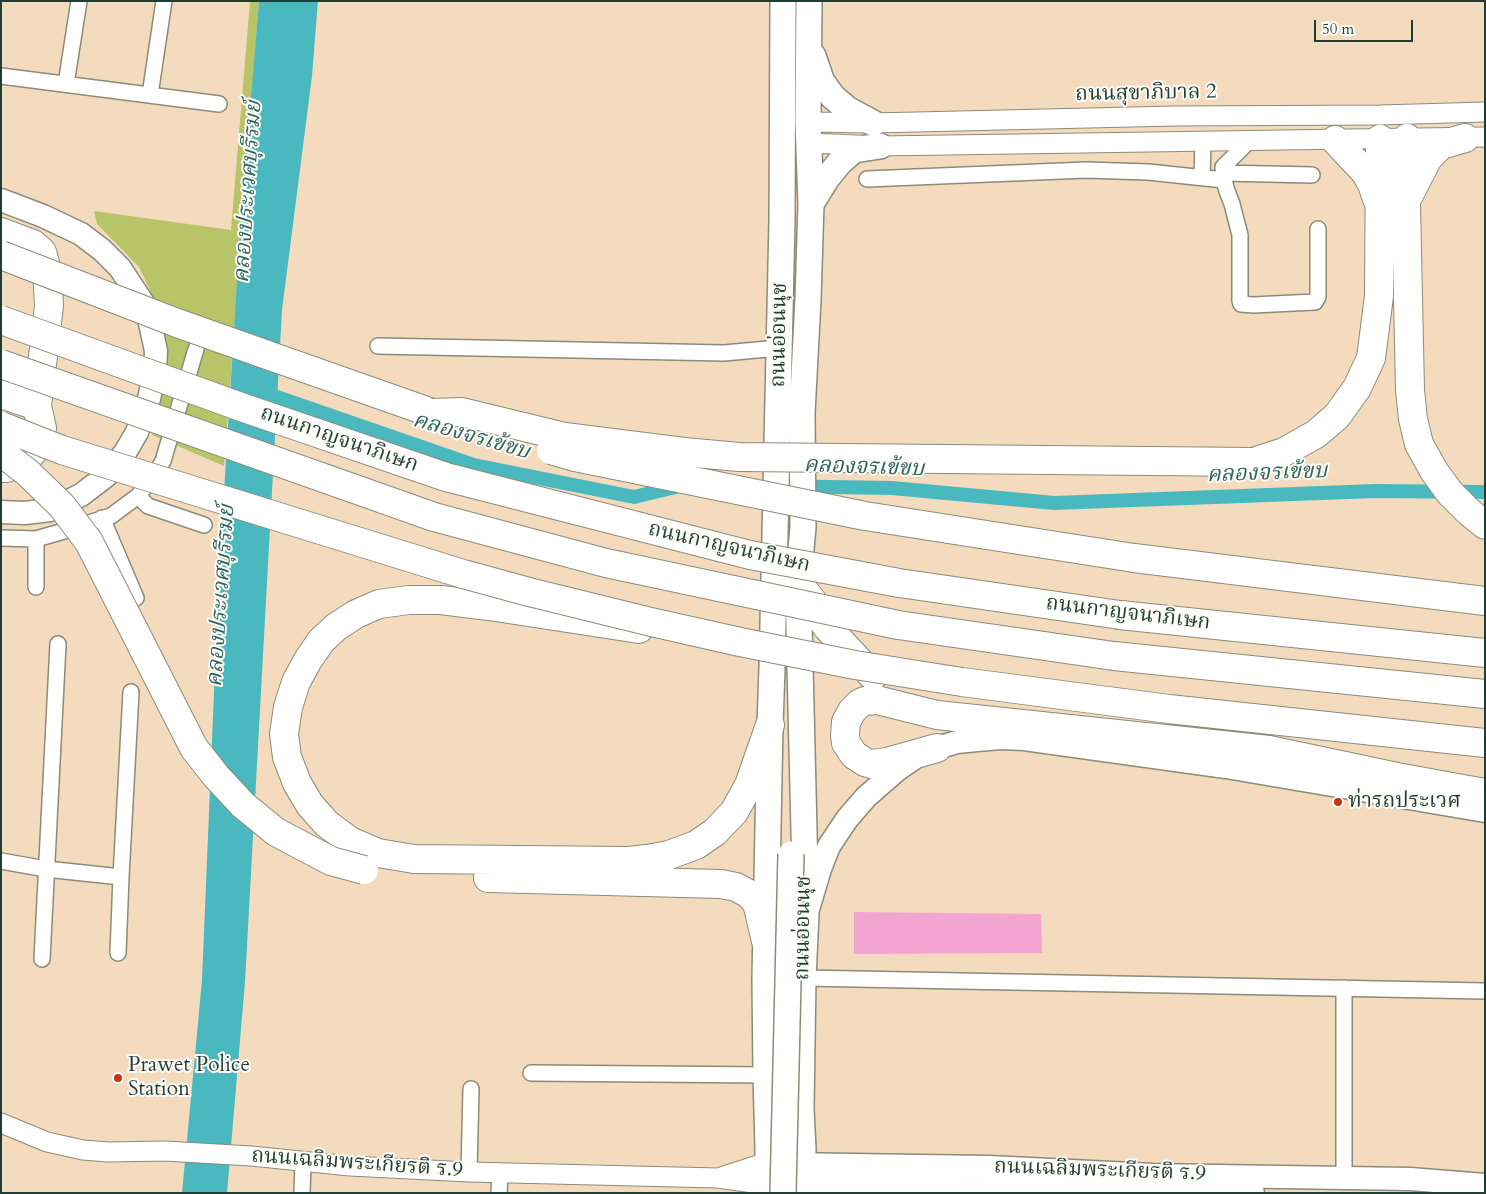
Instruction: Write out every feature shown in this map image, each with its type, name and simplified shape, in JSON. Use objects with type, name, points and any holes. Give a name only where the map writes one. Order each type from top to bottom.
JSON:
[{"type":"highway","points":[[432,413],[462,412],[565,438],[739,457],[1253,462],[1284,452],[1316,434],[1336,416],[1357,388],[1371,358],[1379,296],[1407,126]]},
{"type":"highway","points":[[1380,127],[1408,294],[1410,390],[1413,419],[1419,444],[1434,471],[1450,493],[1468,512],[1485,525]]},
{"type":"highway","points":[[1393,206],[1428,158],[1442,145],[1475,138]]},
{"type":"highway","points":[[1335,140],[1393,206]]},
{"type":"highway","points":[[1,232],[34,244],[42,252],[47,270],[49,306],[38,406],[42,428],[39,444],[30,455],[7,468],[1,468]]},
{"type":"highway","points":[[1,255],[178,323],[460,424],[575,457],[865,516],[1134,558],[1485,602]]},
{"type":"highway","points":[[1379,296],[1386,292],[1394,291],[1408,294]]},
{"type":"highway","name":"ถนนกาญจนาภิเษก","points":[[1,320],[231,404],[427,470],[750,556],[900,583],[1120,615],[1485,653]]},
{"type":"highway","name":"ถนนกาญจนาภิเษก","points":[[1,364],[434,517],[587,558],[898,625],[1114,656],[1485,694]]},
{"type":"highway","points":[[1,394],[38,406]]},
{"type":"highway","points":[[1,426],[62,450],[463,574],[651,622],[740,642],[855,665],[924,676],[1169,709],[1484,743]]},
{"type":"highway","points":[[1,452],[28,473],[62,506],[89,542],[194,748],[216,776],[243,805],[276,832],[331,861],[371,862],[414,859],[628,861],[669,856],[696,845],[715,832],[734,812],[782,723]]},
{"type":"highway","points":[[798,583],[814,603],[828,628],[863,667],[886,688],[918,710]]},
{"type":"highway","points":[[740,642],[605,625],[441,600],[409,600],[379,604],[356,614],[336,627],[321,642],[296,682],[288,707],[284,734],[287,757],[297,783],[310,805],[327,824],[350,841],[371,862],[413,876],[721,884],[736,887],[749,894],[757,903],[766,940]]},
{"type":"highway","points":[[937,748],[887,762],[872,764],[865,762],[854,755],[846,743],[845,728],[848,716],[865,701],[885,701],[937,715],[1269,750],[1397,778],[1485,793]]},
{"type":"main road","name":"ถนนอ่อนนุช","points":[[783,1],[782,220],[779,348],[790,414],[803,527],[798,583],[806,914],[801,1109],[784,1183]]},
{"type":"main road","name":"ถนนอ่อนนุช","points":[[784,1183],[791,854],[782,723],[772,668],[776,525],[790,414],[808,300],[811,204],[808,133],[809,1]]},
{"type":"main road","points":[[808,44],[822,82],[834,97],[876,135],[840,162],[827,178],[811,204]]},
{"type":"main road","points":[[782,134],[808,133]]},
{"type":"main road","points":[[1,200],[43,216],[81,234],[102,250],[120,268],[143,303],[156,351],[155,370],[149,399],[137,432],[126,452],[106,476],[81,495],[50,510],[25,513],[1,512]]},
{"type":"main road","name":"ถนนอ่อนนุช","points":[[784,1183],[767,1107],[766,940],[782,723],[800,664]]},
{"type":"main road","points":[[806,914],[829,846],[847,819],[866,797],[897,770],[916,757],[957,742],[1000,738],[1032,740],[1263,773],[1485,811]]},
{"type":"main road","points":[[767,1107],[776,1122],[780,1125],[788,1126],[798,1118],[801,1109]]},
{"type":"main road","name":"ถนนเฉลิมพระเกียรติ ร.9","points":[[784,1183],[989,1167],[1152,1174],[1410,1179],[1485,1185]]},
{"type":"main road","name":"ถนนเฉลิมพระเกียรติ ร.9","points":[[784,1183],[1254,1193]]},
{"type":"street","points":[[66,84],[79,1]]},
{"type":"street","points":[[150,95],[164,1]]},
{"type":"street","points":[[1,76],[219,104]]},
{"type":"street","name":"ถนนสุขาภิบาล 2","points":[[876,135],[1175,116],[1380,127],[1407,126],[1485,112]]},
{"type":"street","name":"ถนนสุขาภิบาล 2","points":[[1407,126],[1475,138]]},
{"type":"street","name":"ถนนสุขาภิบาล 2","points":[[808,133],[1248,142],[1335,140],[1380,127]]},
{"type":"street","points":[[1202,177],[1203,142]]},
{"type":"street","points":[[1248,142],[1224,167],[1224,177],[1240,235],[1240,301],[1242,304],[1315,302],[1318,297],[1318,229]]},
{"type":"street","points":[[867,179],[1086,170],[1148,172],[1202,177],[1312,175]]},
{"type":"street","points":[[378,346],[724,353],[779,348]]},
{"type":"street","points":[[1,538],[36,539],[111,516],[138,496],[163,461],[196,349]]},
{"type":"street","points":[[138,496],[148,506],[204,525]]},
{"type":"street","points":[[102,518],[136,598]]},
{"type":"street","points":[[36,539],[36,587]]},
{"type":"street","points":[[42,959],[58,644]]},
{"type":"street","points":[[118,953],[131,692]]},
{"type":"street","points":[[1,861],[46,869],[121,878]]},
{"type":"street","points":[[803,978],[1485,991]]},
{"type":"street","points":[[1344,988],[1344,1177]]},
{"type":"street","points":[[531,1074],[766,1075]]},
{"type":"street","points":[[469,1172],[471,1089]]},
{"type":"street","name":"ถนนเฉลิมพระเกียรติ ร.9","points":[[1,1122],[47,1142],[74,1149],[108,1152],[165,1151],[469,1172],[718,1178],[761,1164],[784,1183]]},
{"type":"street","points":[[302,1193],[303,1162]]},
{"type":"street","points":[[499,1193],[500,1173]]},
{"type":"green space","points":[[250,1],[259,1],[224,466],[152,435],[165,360],[154,299],[139,267],[97,224],[94,211],[231,230]]},
{"type":"water","name":"คลองประเวศบุรีรมย์","points":[[259,1],[318,1],[312,76],[282,310],[245,982],[227,1193],[182,1193],[202,980],[219,572],[240,233]]},
{"type":"building","points":[[854,912],[1041,914],[1042,953],[854,954]]},
{"type":"waterway","name":"คลองจรเข้ขบ","points":[[260,391],[474,465],[634,497],[684,485]]},
{"type":"waterway","name":"คลองจรเข้ขบ","points":[[770,486],[892,488],[1054,503],[1375,491],[1485,492]]},
{"type":"place","name":"ท่ารถประเวศ","points":[[1338,802]]},
{"type":"place","name":"Prawet Police Station","points":[[118,1078]]}]
